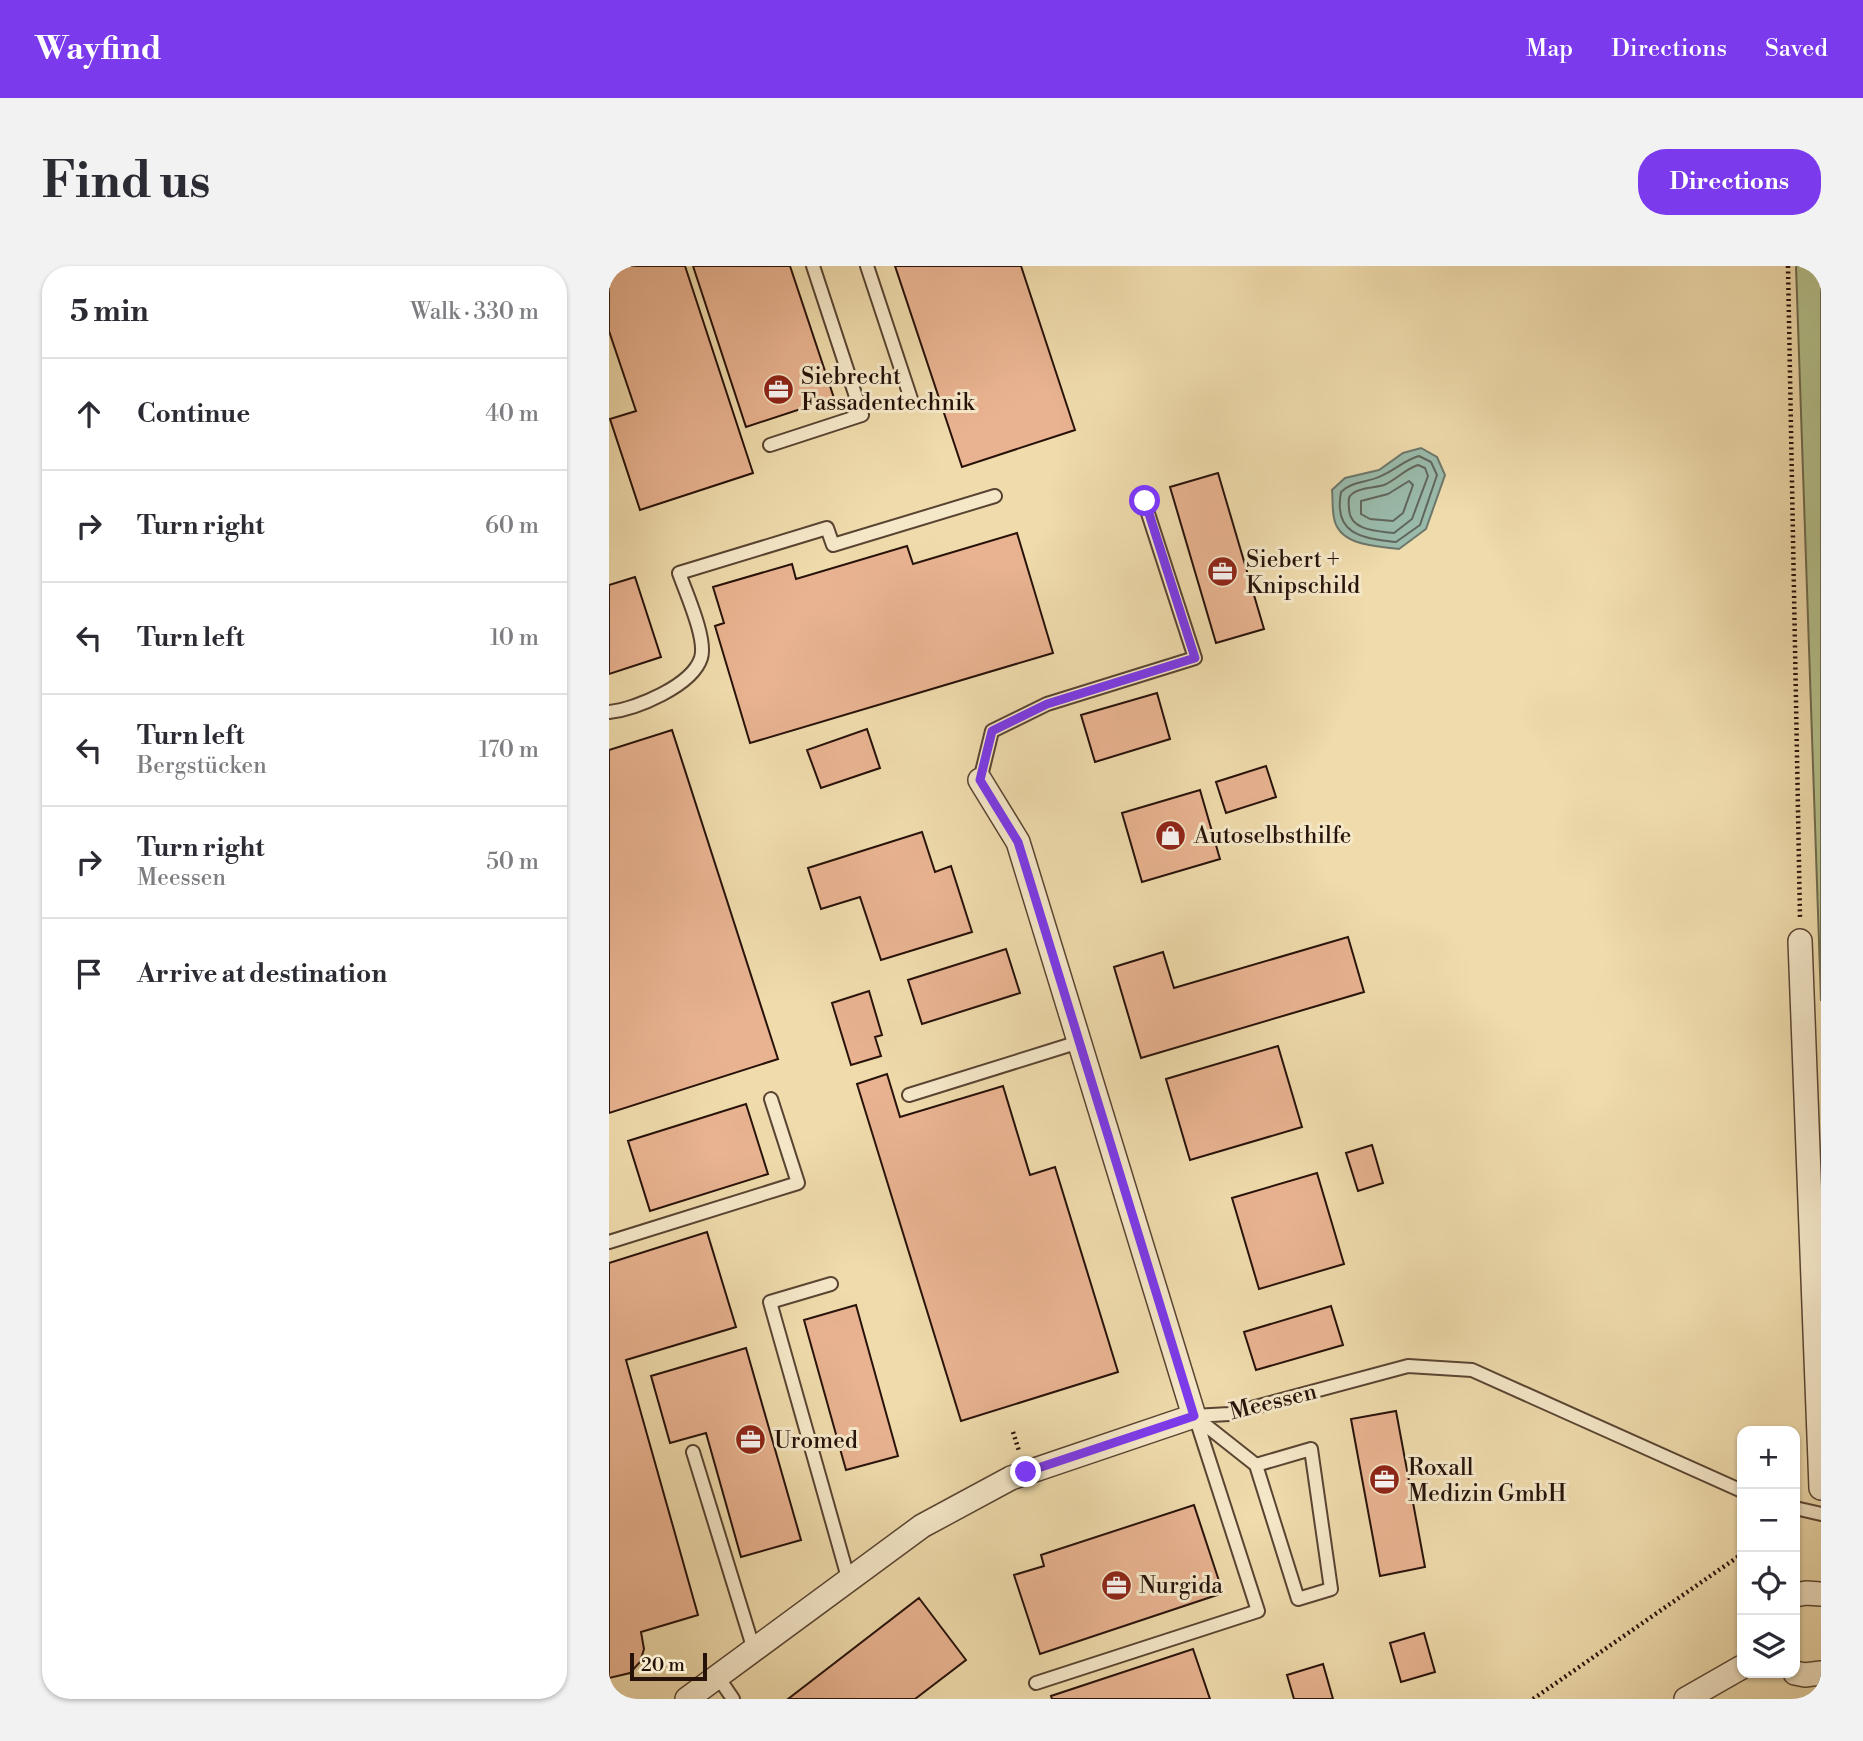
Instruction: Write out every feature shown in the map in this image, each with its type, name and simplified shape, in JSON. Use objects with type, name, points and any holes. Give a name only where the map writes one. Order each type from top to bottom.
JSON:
[{"type":"street","points":[[980,780],[1018,842],[1194,1416]]},
{"type":"street","points":[[1800,941],[1821,1488]]},
{"type":"street","name":"Meessen","points":[[687,1699],[922,1526],[1011,1478],[1194,1416]]},
{"type":"street","points":[[1800,1594],[1821,1594]]},
{"type":"street","points":[[1686,1699],[1737,1670]]},
{"type":"street","points":[[1800,1674],[1821,1673]]},
{"type":"lane","points":[[770,445],[862,415],[813,266]]},
{"type":"lane","points":[[867,266],[912,402]]},
{"type":"lane","points":[[609,712],[622,711],[655,698],[684,681],[701,658],[702,640],[679,573],[827,528],[833,545],[995,496]]},
{"type":"lane","points":[[980,780],[992,731],[1047,704],[1195,658],[1145,501]]},
{"type":"lane","points":[[909,1095],[1079,1042]]},
{"type":"lane","points":[[609,1242],[798,1183],[771,1099]]},
{"type":"lane","points":[[831,1284],[770,1302],[849,1581]]},
{"type":"lane","name":"Meessen","points":[[1194,1416],[1229,1414],[1408,1366],[1472,1370],[1738,1489]]},
{"type":"lane","points":[[1194,1416],[1256,1465],[1298,1599],[1331,1589],[1311,1449],[1256,1465]]},
{"type":"lane","points":[[1036,1683],[1258,1611],[1194,1416]]},
{"type":"lane","points":[[693,1452],[754,1650]]},
{"type":"lane","points":[[1800,1509],[1821,1514]]},
{"type":"lane","points":[[718,1677],[733,1699]]},
{"type":"path","points":[[1788,266],[1800,941]]},
{"type":"path","points":[[1533,1699],[1737,1557]]},
{"type":"green space","points":[[1796,266],[1821,266],[1821,1001]]},
{"type":"water","points":[[1421,448],[1437,457],[1445,475],[1426,529],[1399,549],[1360,543],[1343,534],[1334,518],[1332,490],[1345,478],[1379,470],[1403,453]]},
{"type":"building","points":[[609,266],[685,266],[753,473],[640,510],[610,419],[636,411],[609,331]]},
{"type":"building","points":[[693,266],[790,266],[834,398],[746,427]]},
{"type":"building","points":[[895,266],[1021,266],[1075,430],[962,467]]},
{"type":"building","points":[[1218,473],[1264,629],[1216,643],[1170,487]]},
{"type":"building","points":[[1017,533],[1053,653],[750,743],[715,626],[724,623],[713,587],[792,564],[796,579],[907,546],[913,564]]},
{"type":"building","points":[[635,577],[661,657],[609,674],[609,585]]},
{"type":"building","points":[[1157,693],[1170,739],[1095,762],[1081,715]]},
{"type":"building","points":[[867,729],[880,768],[821,788],[807,750]]},
{"type":"building","points":[[672,730],[778,1059],[609,1113],[609,750]]},
{"type":"building","points":[[1266,766],[1276,797],[1226,813],[1216,782]]},
{"type":"building","points":[[1200,790],[1220,859],[1142,882],[1122,813]]},
{"type":"building","points":[[922,832],[935,872],[951,866],[972,932],[881,960],[860,897],[821,909],[808,868]]},
{"type":"building","points":[[1348,937],[1364,992],[1141,1058],[1114,967],[1163,952],[1174,988]]},
{"type":"building","points":[[1006,949],[1020,993],[922,1024],[908,980]]},
{"type":"building","points":[[869,991],[882,1035],[875,1037],[881,1056],[851,1065],[832,1003]]},
{"type":"building","points":[[1278,1046],[1302,1127],[1190,1160],[1166,1079]]},
{"type":"building","points":[[887,1074],[900,1117],[1003,1086],[1030,1175],[1055,1167],[1118,1372],[961,1421],[857,1084]]},
{"type":"building","points":[[746,1104],[768,1174],[650,1211],[628,1141]]},
{"type":"building","points":[[1372,1145],[1383,1183],[1358,1191],[1346,1153]]},
{"type":"building","points":[[1317,1173],[1344,1264],[1259,1289],[1232,1198]]},
{"type":"building","points":[[707,1232],[736,1327],[626,1360],[698,1615],[641,1632],[644,1649],[640,1662],[630,1673],[609,1678],[609,1263]]},
{"type":"building","points":[[856,1305],[898,1456],[846,1470],[804,1320]]},
{"type":"building","points":[[1331,1306],[1343,1345],[1256,1370],[1244,1332]]},
{"type":"building","points":[[746,1348],[801,1540],[741,1557],[706,1433],[670,1443],[651,1376]]},
{"type":"building","points":[[1396,1411],[1425,1567],[1380,1576],[1351,1419]]},
{"type":"building","points":[[1194,1505],[1223,1593],[1040,1654],[1014,1575],[1044,1566],[1041,1555]]},
{"type":"building","points":[[919,1598],[966,1660],[915,1699],[788,1699]]},
{"type":"building","points":[[1424,1633],[1435,1672],[1401,1682],[1390,1643]]},
{"type":"building","points":[[1193,1649],[1210,1699],[1052,1699],[1051,1696]]},
{"type":"building","points":[[1323,1664],[1333,1699],[1294,1699],[1287,1675]]},
{"type":"place","name":"Siebrecht Fassadentechnik","points":[[778,389]]},
{"type":"place","name":"Siebert + Knipschild","points":[[1223,572]]},
{"type":"place","name":"Autoselbsthilfe","points":[[1171,835]]},
{"type":"place","name":"Uromed","points":[[751,1440]]},
{"type":"place","name":"Roxall Medizin GmbH","points":[[1385,1480]]},
{"type":"place","name":"Nurgida","points":[[1116,1585]]},
{"type":"route","points":[[1026,1472],[1194,1416],[1018,842],[980,780],[992,731],[1047,704],[1195,658],[1145,501]]}]
